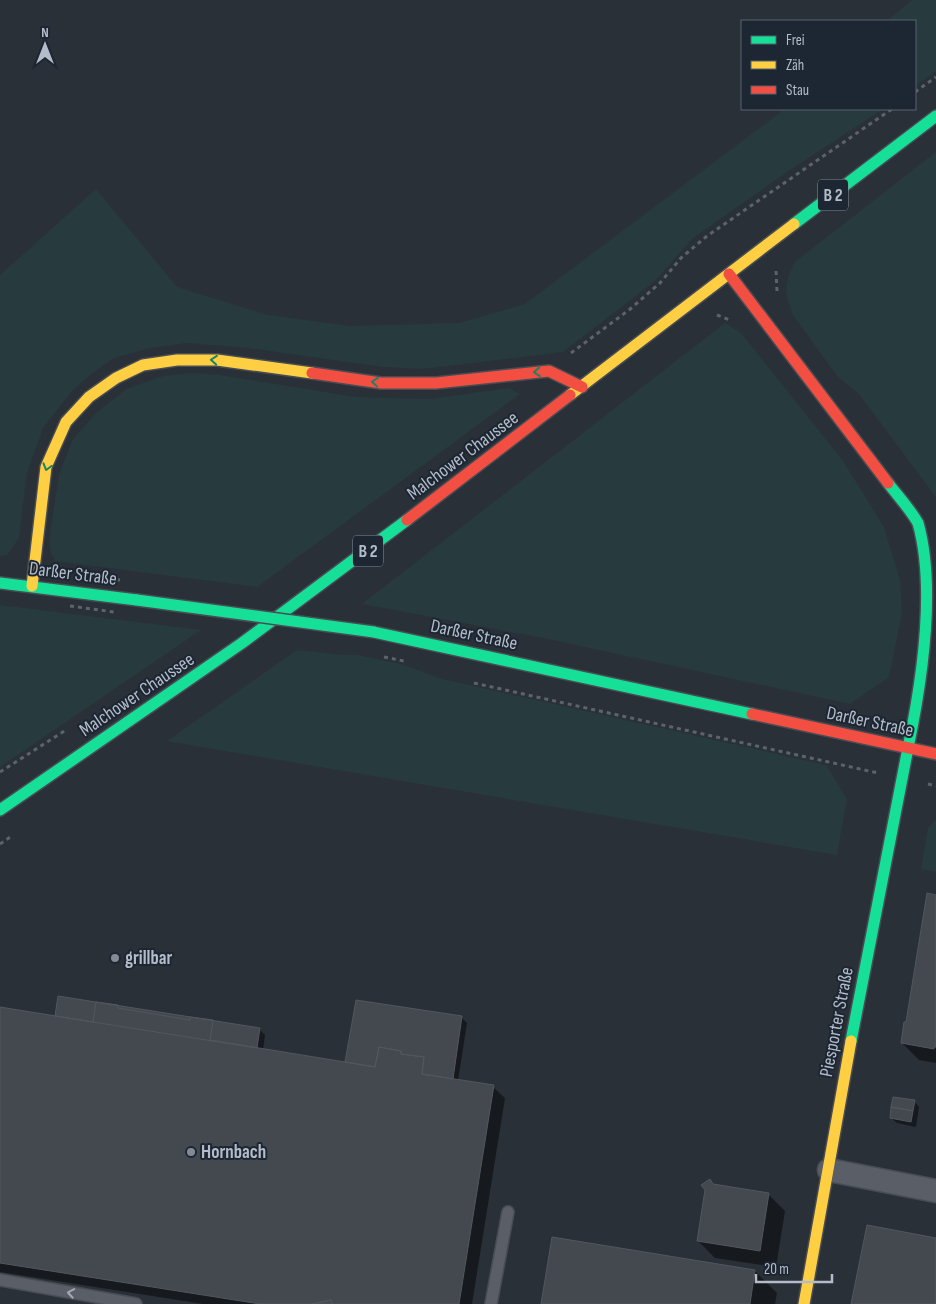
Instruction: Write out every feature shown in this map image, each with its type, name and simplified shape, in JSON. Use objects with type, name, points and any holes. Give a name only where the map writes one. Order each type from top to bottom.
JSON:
[{"type":"main road","name":"Malchower Chaussee","points":[[0,810],[264,627],[346,567],[936,116]]},
{"type":"main road","name":"Piesporter Straße","points":[[730,274],[918,523],[932,559],[935,597],[931,640],[855,1020],[804,1304]]},
{"type":"main road","points":[[32,586],[46,467],[66,422],[96,392],[116,378],[144,365],[177,360],[217,360],[381,383],[436,383],[549,371],[582,387]]},
{"type":"main road","name":"Darßer Straße","points":[[0,583],[374,632],[936,754]]},
{"type":"street","points":[[829,1170],[936,1191]]},
{"type":"lane","points":[[491,1304],[508,1212]]},
{"type":"lane","points":[[0,1280],[136,1304]]},
{"type":"path","points":[[916,91],[936,77]]},
{"type":"path","points":[[549,371],[566,356],[629,310],[660,283],[680,258],[707,236],[891,110]]},
{"type":"path","points":[[717,315],[732,321]]},
{"type":"path","points":[[470,682],[902,779]]},
{"type":"path","points":[[0,772],[74,724]]},
{"type":"green space","points":[[912,0],[936,0],[936,71],[916,85],[916,20],[888,20]]},
{"type":"green space","points":[[784,110],[881,110],[787,172],[693,238],[655,281],[563,352],[423,369],[383,367],[248,348],[187,343],[150,348],[114,358],[91,374],[71,392],[43,428],[27,473],[19,538],[7,555],[0,556],[0,275],[96,189],[177,287],[268,315],[351,326],[459,323],[525,304]]},
{"type":"green space","points":[[936,152],[936,497],[859,394],[837,376],[793,315],[786,289],[788,277],[795,262]]},
{"type":"green space","points":[[725,323],[741,333],[843,461],[884,527],[900,580],[902,612],[889,677],[850,704],[543,638],[362,604]]},
{"type":"green space","points":[[191,373],[220,375],[356,397],[430,399],[509,388],[520,394],[257,587],[55,561],[49,542],[59,474],[73,439],[96,413],[126,389],[163,376]]},
{"type":"green space","points":[[0,605],[201,630],[0,767]]},
{"type":"green space","points":[[297,650],[357,655],[401,664],[442,679],[826,765],[847,799],[837,855],[167,741]]},
{"type":"green space","points":[[936,820],[936,872],[921,869],[928,828]]},
{"type":"building","points":[[927,893],[936,895],[936,1047],[934,1049],[901,1043]]},
{"type":"building","points":[[58,996],[260,1028],[257,1048],[55,1016]]},
{"type":"building","points":[[356,1000],[462,1016],[453,1079],[422,1074],[424,1057],[401,1054],[401,1051],[379,1047],[375,1067],[345,1062]]},
{"type":"building","points":[[96,1002],[118,1005],[118,1008],[190,1020],[190,1017],[213,1020],[210,1040],[375,1067],[379,1047],[401,1051],[401,1054],[424,1057],[422,1074],[494,1085],[459,1304],[332,1304],[331,1300],[312,1304],[260,1304],[0,1263],[0,1007],[93,1022]]},
{"type":"building","points":[[893,1097],[915,1100],[913,1111],[891,1107]]},
{"type":"building","points":[[891,1107],[913,1111],[911,1122],[890,1118]]},
{"type":"building","points":[[710,1179],[713,1184],[769,1193],[760,1251],[697,1241],[705,1190],[701,1185]]},
{"type":"building","points":[[867,1225],[936,1238],[936,1304],[851,1304]]},
{"type":"building","points":[[552,1237],[755,1270],[750,1304],[541,1304]]},
{"type":"building","points":[[331,1300],[332,1304],[312,1304]]},
{"type":"traffic: fast","points":[[794,224],[936,116]]},
{"type":"traffic: fast","points":[[888,483],[918,523],[926,576],[925,634],[922,664],[908,748]]},
{"type":"traffic: fast","points":[[0,810],[242,643],[407,520]]},
{"type":"traffic: fast","points":[[0,583],[137,600]]},
{"type":"traffic: fast","points":[[137,600],[374,632]]},
{"type":"traffic: fast","points":[[374,632],[752,714]]},
{"type":"traffic: fast","points":[[851,1041],[908,748]]},
{"type":"traffic: slow","points":[[570,395],[794,224]]},
{"type":"traffic: slow","points":[[32,586],[46,467],[66,422],[89,397],[116,378],[143,365],[177,360],[217,360],[312,373]]},
{"type":"traffic: slow","points":[[804,1304],[851,1041]]},
{"type":"traffic: jam","points":[[729,274],[888,483]]},
{"type":"traffic: jam","points":[[312,373],[381,383],[436,383],[549,371],[582,387]]},
{"type":"traffic: jam","points":[[407,520],[570,395]]},
{"type":"traffic: jam","points":[[752,714],[936,754]]},
{"type":"place","name":"grillbar","points":[[115,958]]},
{"type":"place","name":"Hornbach","points":[[191,1152]]}]
